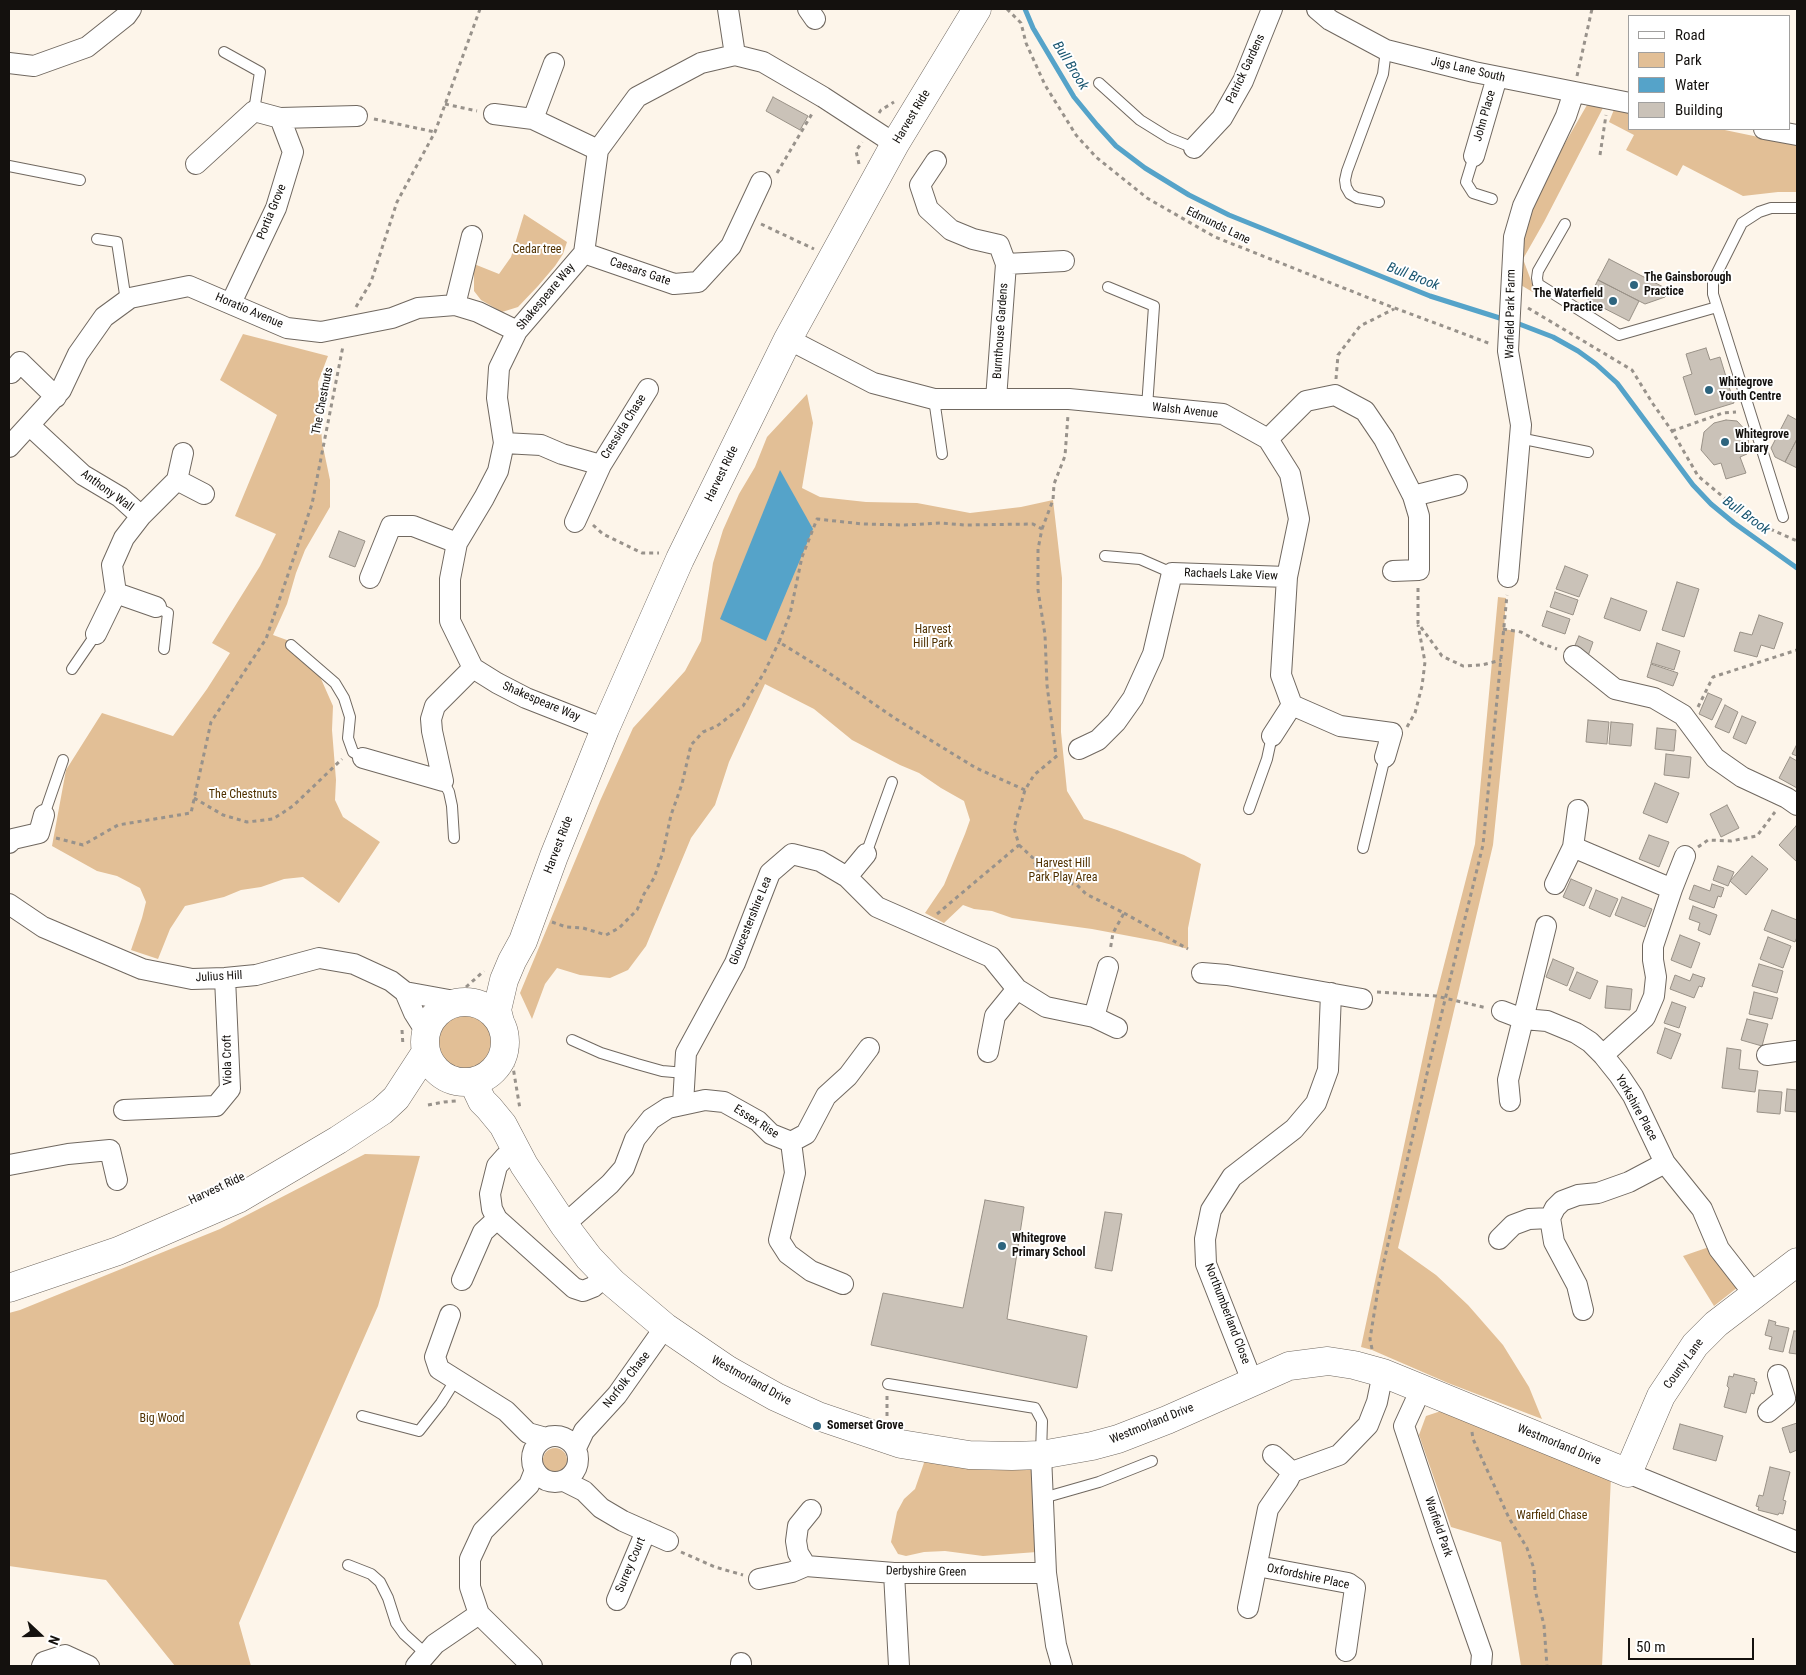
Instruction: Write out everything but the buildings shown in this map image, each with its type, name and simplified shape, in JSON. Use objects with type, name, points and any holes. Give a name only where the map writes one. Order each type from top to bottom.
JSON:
[{"type":"street","points":[[9,63],[34,66],[87,47],[126,16],[131,9]]},
{"type":"street","points":[[728,9],[734,55]]},
{"type":"street","name":"Harvest Ride","points":[[506,1029],[497,1010],[504,980],[523,941],[605,729],[680,559],[788,339],[895,144],[977,9]]},
{"type":"street","name":"Patrick Gardens","points":[[1194,148],[1222,118],[1243,81],[1272,9]]},
{"type":"street","name":"Jigs Lane South","points":[[1318,9],[1330,20],[1386,50],[1496,77],[1576,84],[1609,100],[1628,103]]},
{"type":"street","name":"Shakespeare Way","points":[[605,729],[526,698],[473,668],[450,621],[450,579],[457,543],[498,471],[504,443],[497,398],[499,368],[517,331],[584,252],[598,150],[637,97],[701,63],[734,55],[763,62],[823,97],[895,144]]},
{"type":"street","points":[[533,119],[554,63]]},
{"type":"street","name":"John Place","points":[[1474,156],[1496,77]]},
{"type":"street","name":"Warfield Park Farm","points":[[1508,576],[1521,425],[1508,350],[1514,237],[1523,206],[1566,116],[1576,84]]},
{"type":"street","points":[[196,164],[254,111],[280,118],[357,116]]},
{"type":"street","points":[[494,114],[533,119],[598,150]]},
{"type":"street","name":"Portia Grove","points":[[231,303],[276,208],[293,152],[280,118]]},
{"type":"street","points":[[1770,130],[1797,135]]},
{"type":"street","points":[[936,161],[920,185],[928,208],[952,230],[973,239],[999,245],[1006,264],[1064,261]]},
{"type":"street","name":"Caesars Gate","points":[[584,252],[674,284],[698,282],[731,246],[762,182]]},
{"type":"street","points":[[455,305],[472,236]]},
{"type":"street","name":"Burnthouse Gardens","points":[[996,399],[1006,264]]},
{"type":"street","name":"Horatio Avenue","points":[[9,447],[62,390],[78,354],[104,317],[130,298],[189,286],[287,328],[321,332],[392,318],[418,308],[455,305],[478,312],[517,331]]},
{"type":"street","name":"Walsh Avenue","points":[[788,339],[873,383],[934,399],[1070,399],[1223,414],[1268,438]]},
{"type":"street","points":[[11,373],[20,362],[56,396]]},
{"type":"street","name":"Cressida Chase","points":[[577,518],[601,465],[648,389]]},
{"type":"street","points":[[1385,757],[1392,734],[1340,726],[1292,705],[1281,675],[1287,577],[1299,519],[1290,474],[1268,438],[1306,401],[1335,395],[1366,411],[1384,439],[1413,496],[1419,516],[1419,570],[1394,571]]},
{"type":"street","name":"Anthony Wall","points":[[29,425],[83,475],[120,497],[141,516]]},
{"type":"street","name":"Cressida Chase","points":[[504,443],[540,444],[562,454],[601,465]]},
{"type":"street","points":[[183,454],[177,480],[204,494]]},
{"type":"street","name":"Anthony Wall","points":[[116,593],[112,565],[124,538],[141,516],[177,480]]},
{"type":"street","points":[[1413,496],[1457,485]]},
{"type":"street","points":[[370,578],[391,526],[413,526],[457,543]]},
{"type":"street","name":"Rachaels Lake View","points":[[1079,749],[1098,740],[1116,722],[1133,698],[1153,654],[1172,573],[1287,577]]},
{"type":"street","points":[[96,634],[116,593],[156,607]]},
{"type":"street","points":[[1574,656],[1615,690],[1654,698],[1683,715],[1715,758],[1742,777],[1792,802]]},
{"type":"street","points":[[358,755],[443,781],[431,719],[435,706],[473,668]]},
{"type":"street","points":[[1272,736],[1292,705]]},
{"type":"street","points":[[1555,884],[1573,847],[1578,810]]},
{"type":"street","points":[[9,843],[12,839],[41,824]]},
{"type":"street","points":[[1573,847],[1672,889]]},
{"type":"street","name":"Gloucestershire Lea","points":[[683,1104],[686,1053],[735,963],[770,872],[792,854],[820,861],[847,877],[877,907],[990,957],[1016,989],[1046,1007],[1094,1018],[1117,1028]]},
{"type":"street","points":[[847,877],[866,854]]},
{"type":"street","points":[[1603,1055],[1645,1017],[1654,996],[1656,977],[1653,946],[1685,856]]},
{"type":"street","name":"Julius Hill","points":[[9,904],[43,927],[142,969],[192,979],[225,978],[256,975],[319,958],[354,964],[391,981],[405,992],[465,1002]]},
{"type":"street","points":[[1510,1101],[1508,1080],[1546,926]]},
{"type":"street","name":"Harvest Ride","points":[[465,1002],[512,961]]},
{"type":"street","points":[[1094,1018],[1108,967]]},
{"type":"street","points":[[1202,973],[1227,975],[1362,999]]},
{"type":"street","name":"Viola Croft","points":[[124,1110],[216,1106],[230,1089],[225,978]]},
{"type":"street","points":[[988,1052],[995,1016],[1016,989]]},
{"type":"street","points":[[405,992],[414,1013],[414,1041],[436,1071],[463,1090],[488,1076],[507,1075],[504,1054],[506,1044],[504,1032],[506,1029],[492,1012],[482,1005],[465,1002],[449,1005],[431,1020],[414,1041]]},
{"type":"street","name":"Northumberland Close","points":[[1252,1381],[1206,1264],[1206,1239],[1211,1210],[1232,1177],[1294,1129],[1316,1103],[1328,1070],[1331,993]]},
{"type":"street","name":"Yorkshire Place","points":[[1502,1011],[1523,1019],[1547,1022],[1576,1033],[1590,1042],[1603,1055],[1619,1075],[1632,1096],[1666,1163],[1702,1209],[1719,1249],[1754,1294]]},
{"type":"street","name":"Harvest Ride","points":[[9,1288],[118,1251],[238,1199],[338,1140],[382,1111],[396,1098],[414,1041]]},
{"type":"street","name":"Essex Rise","points":[[564,1225],[610,1184],[624,1168],[635,1138],[651,1118],[668,1108],[706,1100],[724,1102],[758,1121],[771,1134],[791,1142],[806,1134],[826,1096],[848,1076],[869,1048]]},
{"type":"street","points":[[1767,1055],[1797,1049]]},
{"type":"street","name":"Westmorland Drive","points":[[503,1125],[497,1092],[507,1075]]},
{"type":"street","name":"Harvest Ride","points":[[396,1098],[463,1090]]},
{"type":"street","name":"Westmorland Drive","points":[[463,1090],[490,1108],[503,1125],[517,1152],[564,1225],[589,1258],[606,1276],[665,1327],[728,1370],[776,1397],[818,1416],[868,1434],[901,1444],[969,1455],[1041,1455],[1092,1446],[1118,1439],[1167,1420],[1289,1366],[1328,1361],[1354,1365],[1377,1362],[1421,1389],[1797,1542]]},
{"type":"street","points":[[791,1142],[796,1173],[780,1240],[788,1254],[811,1271],[843,1284]]},
{"type":"street","points":[[9,1165],[68,1154],[110,1150],[117,1180]]},
{"type":"street","points":[[517,1152],[505,1157],[497,1166],[490,1194],[492,1209],[497,1219],[574,1288],[583,1291],[593,1287],[606,1276]]},
{"type":"street","points":[[1583,1310],[1577,1285],[1554,1242],[1550,1218],[1555,1208],[1562,1201],[1578,1195],[1598,1193],[1629,1182],[1666,1163]]},
{"type":"street","points":[[1499,1239],[1513,1225],[1529,1219],[1550,1218]]},
{"type":"street","points":[[462,1280],[483,1232],[497,1219]]},
{"type":"street","name":"County Lane","points":[[1628,1473],[1661,1396],[1695,1345],[1716,1324],[1797,1262]]},
{"type":"street","points":[[450,1315],[435,1357],[439,1369],[506,1411],[536,1440]]},
{"type":"street","name":"Norfolk Chase","points":[[576,1439],[617,1395],[665,1327]]},
{"type":"street","points":[[1273,1455],[1292,1472],[1339,1455],[1368,1425],[1377,1402],[1377,1362]]},
{"type":"street","points":[[1768,1412],[1791,1399],[1778,1375]]},
{"type":"street","name":"Warfield Park","points":[[1421,1389],[1404,1426],[1482,1654],[1481,1666]]},
{"type":"street","points":[[532,1666],[479,1614],[470,1587],[470,1559],[483,1531],[550,1477],[578,1463],[576,1439],[553,1436],[536,1440]]},
{"type":"street","points":[[536,1440],[532,1464],[550,1477]]},
{"type":"street","points":[[1041,1455],[1046,1573],[1056,1645],[1062,1666]]},
{"type":"street","name":"Oxfordshire Place","points":[[1248,1608],[1268,1509],[1292,1472]]},
{"type":"street","name":"Surrey Court","points":[[550,1477],[584,1491],[601,1508],[623,1521],[668,1541]]},
{"type":"street","points":[[806,1566],[798,1554],[796,1541],[798,1526],[811,1510]]},
{"type":"street","name":"Surrey Court","points":[[617,1600],[646,1531]]},
{"type":"street","name":"Derbyshire Green","points":[[759,1579],[792,1572],[806,1566],[894,1573],[1046,1573]]},
{"type":"street","name":"Oxfordshire Place","points":[[1257,1566],[1348,1584],[1355,1588],[1346,1651]]},
{"type":"street","points":[[894,1573],[899,1666]]},
{"type":"street","points":[[421,1660],[435,1644],[479,1614]]},
{"type":"street","points":[[42,1666],[44,1662],[65,1656],[89,1666]]},
{"type":"lane","points":[[1379,202],[1357,198],[1350,194],[1345,180],[1383,74],[1386,50]]},
{"type":"lane","points":[[224,52],[260,72],[254,111]]},
{"type":"lane","points":[[1099,83],[1140,120],[1169,138],[1194,148]]},
{"type":"lane","points":[[1474,156],[1466,182],[1473,193],[1492,199]]},
{"type":"lane","points":[[9,166],[80,180]]},
{"type":"lane","points":[[1783,517],[1713,294],[1714,281],[1742,223],[1759,212],[1771,208],[1797,208]]},
{"type":"lane","points":[[1565,224],[1538,271],[1538,284],[1619,335],[1717,307]]},
{"type":"lane","points":[[97,239],[117,242],[126,301]]},
{"type":"lane","points":[[1108,287],[1154,306],[1147,407]]},
{"type":"lane","points":[[934,399],[942,454]]},
{"type":"lane","points":[[1520,438],[1588,452]]},
{"type":"lane","points":[[1105,556],[1140,559],[1172,573]]},
{"type":"lane","points":[[156,607],[168,613],[164,649]]},
{"type":"lane","points":[[72,669],[96,634]]},
{"type":"lane","points":[[291,645],[335,683],[344,698],[350,717],[348,738],[358,755]]},
{"type":"lane","points":[[1249,809],[1267,759],[1272,736]]},
{"type":"lane","points":[[1363,848],[1385,757]]},
{"type":"lane","points":[[41,824],[63,760]]},
{"type":"lane","points":[[443,781],[449,792],[452,806],[454,838]]},
{"type":"lane","points":[[866,854],[892,782]]},
{"type":"lane","points":[[572,1040],[601,1053],[637,1064],[662,1071],[685,1073]]},
{"type":"lane","points":[[362,1416],[419,1431],[441,1403],[456,1379]]},
{"type":"lane","points":[[888,1384],[1035,1408],[1042,1421],[1041,1455]]},
{"type":"lane","points":[[1043,1498],[1099,1482],[1152,1461]]},
{"type":"lane","points":[[348,1565],[371,1574],[380,1582],[396,1622],[412,1642],[421,1660]]},
{"type":"path","points":[[353,312],[371,282],[397,202],[435,132],[480,9]]},
{"type":"path","name":"Edmunds Lane","points":[[1007,9],[1020,24],[1026,43],[1045,85],[1076,135],[1096,157],[1147,198],[1215,237],[1394,308],[1508,350]]},
{"type":"path","points":[[1576,84],[1592,9]]},
{"type":"path","points":[[762,182],[777,173],[823,97]]},
{"type":"path","points":[[1600,154],[1609,100]]},
{"type":"path","points":[[445,104],[494,114]]},
{"type":"path","points":[[357,116],[435,132]]},
{"type":"path","points":[[745,216],[817,251]]},
{"type":"path","points":[[1512,296],[1522,304],[1632,370],[1672,431],[1698,476],[1759,524],[1797,541]]},
{"type":"path","points":[[1335,395],[1338,355],[1360,326],[1394,308]]},
{"type":"path","name":"The Chestnuts","points":[[41,824],[84,845],[118,825],[191,813],[211,722],[266,638],[312,504],[343,345]]},
{"type":"path","points":[[1056,756],[1047,685],[1045,635],[1038,590],[1038,549],[1042,529],[1053,500],[1054,484],[1065,456],[1070,399]]},
{"type":"path","points":[[1672,431],[1723,413],[1750,410]]},
{"type":"path","points":[[577,518],[603,534],[642,553],[663,553]]},
{"type":"path","points":[[534,910],[550,922],[566,927],[583,928],[606,935],[619,928],[637,910],[654,878],[664,852],[671,815],[682,784],[691,746],[702,732],[717,726],[743,706],[764,673],[790,614],[802,557],[817,519],[863,524],[904,525],[940,523],[1033,524],[1042,529]]},
{"type":"path","points":[[1392,734],[1404,732],[1415,713],[1422,686],[1425,662],[1418,623],[1419,570]]},
{"type":"path","points":[[1377,1362],[1370,1338],[1379,1283],[1445,997],[1483,846],[1508,576]]},
{"type":"path","points":[[1418,623],[1442,656],[1463,666],[1482,665],[1501,660]]},
{"type":"path","points":[[1504,629],[1521,632],[1543,644],[1574,656]]},
{"type":"path","points":[[779,642],[826,671],[896,719],[976,768],[1025,790]]},
{"type":"path","points":[[1690,722],[1713,677],[1797,650]]},
{"type":"path","points":[[1079,749],[1064,750],[1034,775],[1025,790],[1014,828],[1019,845],[1033,858],[1040,878],[1050,881],[1061,878],[1066,882],[1076,885],[1086,894],[1188,949]]},
{"type":"path","points":[[194,798],[223,815],[247,822],[273,818],[294,806],[338,762],[358,755]]},
{"type":"path","points":[[1685,856],[1708,840],[1731,841],[1757,836],[1792,802]]},
{"type":"path","points":[[930,932],[933,918],[1019,845]]},
{"type":"path","points":[[1108,967],[1113,933],[1124,913]]},
{"type":"path","points":[[1362,999],[1377,992],[1445,997],[1502,1011]]},
{"type":"path","points":[[506,1029],[512,1061],[507,1075]]},
{"type":"path","points":[[428,1105],[456,1101],[463,1090]]},
{"type":"path","points":[[888,1384],[886,1405],[888,1424]]},
{"type":"path","points":[[1478,1413],[1472,1426],[1473,1439],[1534,1568],[1535,1590],[1544,1625],[1547,1666]]},
{"type":"path","points":[[668,1541],[674,1549],[715,1567],[759,1579]]},
{"type":"green space","points":[[1605,104],[1523,259],[1536,294],[1519,284],[1515,267],[1528,207],[1587,105]]},
{"type":"green space","points":[[1615,107],[1628,110],[1628,130],[1725,130],[1797,145],[1797,192],[1743,196],[1683,165],[1677,176],[1626,150],[1634,135],[1609,122]]},
{"type":"green space","name":"Cedar tree","points":[[524,214],[567,242],[563,254],[538,286],[518,307],[502,312],[481,300],[474,291],[474,264],[499,274],[511,257]]},
{"type":"green space","name":"The Chestnuts","points":[[243,334],[328,356],[318,382],[322,442],[330,480],[330,507],[305,550],[287,604],[273,635],[295,643],[314,663],[333,706],[332,730],[336,780],[335,800],[343,817],[380,842],[339,903],[303,877],[284,879],[261,887],[241,890],[224,897],[185,906],[170,929],[158,959],[131,950],[146,902],[140,888],[117,876],[97,871],[52,846],[66,770],[102,713],[173,736],[230,653],[212,643],[260,566],[276,534],[235,516],[277,415],[220,380]]},
{"type":"green space","name":"Harvest Hill Park","points":[[807,394],[813,423],[802,488],[820,497],[866,502],[917,503],[970,513],[1021,507],[1053,500],[1062,578],[1061,732],[1067,791],[1084,819],[1184,855],[1201,864],[1188,928],[1188,949],[1092,929],[1012,918],[992,911],[974,909],[963,905],[944,923],[925,913],[944,885],[970,820],[964,801],[919,773],[852,740],[814,709],[765,684],[729,762],[715,805],[691,838],[646,946],[628,970],[610,978],[580,975],[557,968],[545,984],[532,1019],[520,993],[600,801],[633,728],[685,671],[701,641],[713,563],[723,530],[739,494],[755,467],[767,437]]},
{"type":"green space","points":[[1498,597],[1506,598],[1504,629],[1515,631],[1493,845],[1398,1248],[1436,1275],[1468,1305],[1503,1345],[1529,1387],[1542,1419],[1361,1347],[1436,996],[1475,844]]},
{"type":"green space","points":[[458,1014],[470,1014],[485,1022],[493,1037],[493,1049],[485,1064],[470,1072],[458,1072],[443,1064],[435,1049],[435,1037],[443,1022]]},
{"type":"green space","name":"Big Wood","points":[[365,1154],[420,1156],[378,1306],[239,1623],[251,1666],[175,1666],[106,1580],[9,1566],[9,1313],[220,1229]]},
{"type":"green space","points":[[1712,1246],[1738,1287],[1714,1306],[1683,1256]]},
{"type":"green space","name":"Warfield Chase","points":[[1441,1411],[1611,1477],[1602,1666],[1521,1666],[1501,1542],[1451,1527],[1419,1435],[1426,1416]]},
{"type":"green space","points":[[555,1448],[564,1451],[567,1460],[564,1469],[555,1472],[546,1469],[543,1460],[546,1451]]},
{"type":"green space","points":[[926,1457],[975,1465],[1032,1470],[1037,1552],[983,1556],[945,1551],[924,1552],[906,1556],[898,1554],[891,1542],[897,1512],[904,1499],[915,1489]]},
{"type":"water","points":[[780,470],[813,529],[766,641],[720,619]]},
{"type":"waterway","name":"Bull Brook","points":[[1025,9],[1033,28],[1074,97],[1116,146],[1145,168],[1189,195],[1229,215],[1430,296],[1506,320]]},
{"type":"waterway","name":"Bull Brook","points":[[1514,322],[1553,337],[1596,364],[1617,383],[1693,485],[1711,504],[1734,523],[1797,568]]},
{"type":"place","name":"The Gainsborough Practice","points":[[1634,285]]},
{"type":"place","name":"The Waterfield Practice","points":[[1613,301]]},
{"type":"place","name":"Whitegrove Youth Centre","points":[[1709,390]]},
{"type":"place","name":"Whitegrove Library","points":[[1725,442]]},
{"type":"place","name":"Whitegrove Primary School","points":[[1002,1246]]},
{"type":"place","name":"Somerset Grove","points":[[817,1426]]},
{"type":"park label","name":"Harvest Hill Park Play Area","points":[[1063,871]]}]
